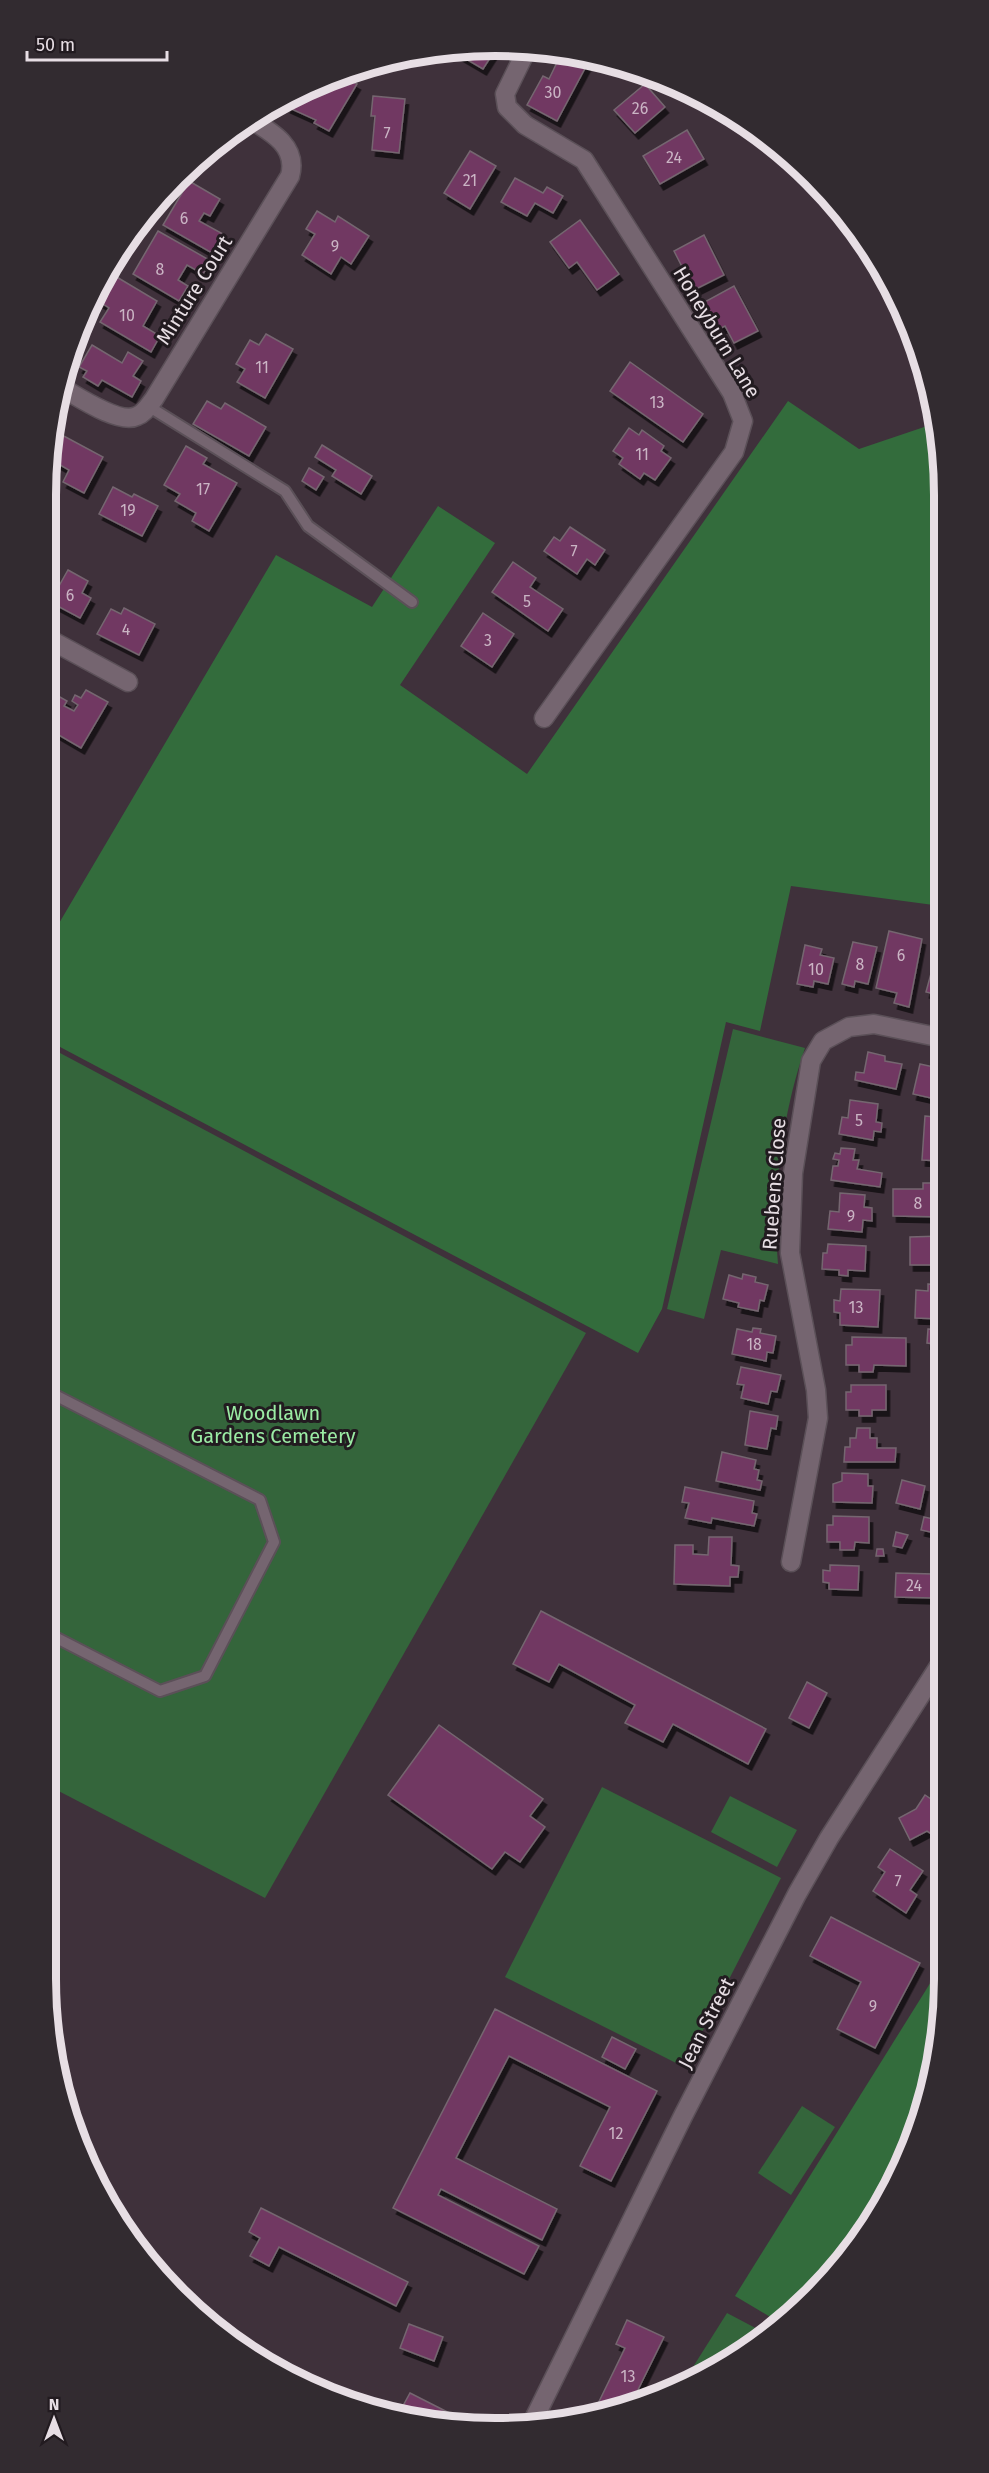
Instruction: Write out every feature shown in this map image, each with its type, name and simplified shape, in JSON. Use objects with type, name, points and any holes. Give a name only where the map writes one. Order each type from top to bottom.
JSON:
[{"type":"street","name":"Honeyburn Lane","points":[[523,56],[507,87],[505,94],[507,106],[525,125],[584,160],[732,393],[740,407],[742,421],[734,452],[544,718]]},
{"type":"street","name":"Minture Court","points":[[148,406],[290,176],[293,165],[285,144],[259,124]]},
{"type":"street","points":[[68,391],[126,419],[135,417],[148,406]]},
{"type":"street","points":[[56,643],[128,682]]},
{"type":"street","name":"Ruebens Close","points":[[791,1562],[818,1418],[816,1390],[790,1253],[794,1173],[811,1062],[824,1041],[835,1033],[855,1026],[890,1026],[934,1036]]},
{"type":"street","name":"Jean Street","points":[[536,2416],[683,2116],[797,1894],[829,1838],[934,1674]]},
{"type":"lane","points":[[148,406],[285,491],[308,526],[412,602]]},
{"type":"lane","points":[[56,1396],[260,1500],[274,1542],[205,1676],[160,1690],[56,1638]]},
{"type":"green space","points":[[788,401],[859,449],[928,426],[934,494],[934,905],[791,886],[760,1031],[726,1022],[662,1309],[638,1353],[56,1045],[56,928],[276,555],[372,607],[438,506],[495,543],[400,685],[527,774]]},
{"type":"green space","points":[[733,1029],[805,1048],[790,1100],[781,1154],[776,1210],[778,1264],[721,1250],[704,1319],[667,1309]]},
{"type":"green space","name":"Woodlawn Gardens Cemetery","points":[[56,1051],[586,1333],[265,1898],[56,1790]]},
{"type":"green space","points":[[602,1787],[781,1878],[684,2067],[505,1977]]},
{"type":"green space","points":[[730,1796],[797,1830],[777,1867],[711,1832]]},
{"type":"green space","points":[[934,1977],[930,2036],[919,2092],[900,2146],[875,2198],[843,2246],[825,2268],[773,2318],[735,2296]]},
{"type":"green space","points":[[802,2106],[835,2127],[791,2195],[758,2173]]},
{"type":"green space","points":[[727,2313],[758,2330],[714,2359],[690,2371]]},
{"type":"building","points":[[462,56],[491,56],[483,69]]},
{"type":"building","points":[[558,60],[587,65],[557,121],[527,105],[543,76],[549,79]]},
{"type":"building","points":[[350,80],[357,84],[329,131],[314,123],[316,120],[288,107]]},
{"type":"building","points":[[645,84],[665,107],[635,133],[614,110]]},
{"type":"building","points":[[373,96],[405,99],[399,153],[372,150],[375,116],[371,116]]},
{"type":"building","points":[[687,130],[704,159],[660,184],[643,156]]},
{"type":"building","points":[[470,151],[496,166],[470,209],[444,193]]},
{"type":"building","points":[[515,178],[543,193],[547,187],[563,196],[553,213],[535,203],[527,216],[501,202]]},
{"type":"building","points":[[189,181],[220,199],[210,216],[204,213],[199,221],[223,234],[212,253],[163,225]]},
{"type":"building","points":[[317,211],[335,222],[338,216],[369,236],[351,264],[341,257],[331,274],[302,255],[315,234],[306,229]]},
{"type":"building","points":[[580,220],[619,274],[597,290],[577,262],[569,268],[550,242]]},
{"type":"building","points":[[158,231],[211,261],[203,274],[187,265],[178,280],[188,286],[179,301],[133,274]]},
{"type":"building","points":[[704,235],[724,275],[694,290],[674,251]]},
{"type":"building","points":[[115,276],[157,301],[143,326],[160,336],[151,352],[100,322],[109,308],[100,301]]},
{"type":"building","points":[[734,286],[758,331],[734,343],[725,326],[715,331],[701,304]]},
{"type":"building","points":[[266,334],[293,349],[265,398],[237,382],[245,369],[236,364],[250,340],[259,345]]},
{"type":"building","points":[[92,345],[122,363],[128,352],[143,361],[133,376],[141,381],[132,397],[102,380],[98,386],[83,377],[87,371],[79,367]]},
{"type":"building","points":[[630,362],[703,414],[683,442],[610,391]]},
{"type":"building","points":[[207,401],[221,409],[225,403],[266,427],[249,456],[193,424]]},
{"type":"building","points":[[629,428],[639,435],[642,430],[664,446],[661,451],[671,458],[655,480],[644,473],[640,479],[619,464],[623,458],[613,451]]},
{"type":"building","points":[[59,435],[103,457],[84,493],[63,482],[69,470],[56,463]]},
{"type":"building","points":[[322,445],[372,476],[361,494],[332,476],[336,470],[315,457]]},
{"type":"building","points":[[186,446],[207,458],[203,464],[237,483],[209,531],[192,521],[196,513],[175,501],[180,494],[164,485]]},
{"type":"building","points":[[309,468],[324,477],[316,490],[302,481]]},
{"type":"building","points":[[113,487],[132,497],[134,494],[158,506],[142,536],[99,514]]},
{"type":"building","points":[[570,527],[605,550],[595,565],[587,559],[577,574],[544,551],[554,537],[560,541]]},
{"type":"building","points":[[513,562],[536,578],[530,587],[563,609],[548,631],[492,592]]},
{"type":"building","points":[[68,570],[88,581],[82,593],[91,598],[80,618],[56,605],[56,591]]},
{"type":"building","points":[[124,608],[155,624],[139,655],[97,634],[111,609],[121,614]]},
{"type":"building","points":[[483,613],[514,634],[492,667],[461,646]]},
{"type":"building","points":[[86,690],[108,702],[81,748],[56,733],[56,701],[60,697],[67,701],[64,706],[74,711],[78,705],[72,701],[75,695],[81,698]]},
{"type":"building","points":[[889,931],[922,939],[909,1007],[894,1003],[897,993],[876,988]]},
{"type":"building","points":[[853,942],[877,947],[868,984],[855,981],[854,987],[842,984]]},
{"type":"building","points":[[805,945],[822,949],[820,955],[834,958],[828,984],[814,981],[813,987],[797,984]]},
{"type":"building","points":[[934,963],[934,994],[926,992]]},
{"type":"building","points":[[868,1052],[885,1056],[885,1061],[902,1064],[896,1089],[855,1080],[856,1072],[864,1073]]},
{"type":"building","points":[[920,1064],[934,1067],[934,1099],[913,1094]]},
{"type":"building","points":[[850,1100],[878,1104],[876,1122],[882,1123],[881,1132],[874,1131],[873,1140],[839,1134],[842,1117],[848,1118]]},
{"type":"building","points":[[925,1116],[934,1117],[934,1161],[922,1160]]},
{"type":"building","points":[[841,1148],[855,1149],[853,1160],[859,1160],[857,1169],[882,1173],[880,1187],[831,1180],[833,1166],[838,1166],[839,1160],[833,1159],[835,1153],[840,1154]]},
{"type":"building","points":[[923,1183],[934,1183],[934,1217],[893,1216],[893,1189],[923,1189]]},
{"type":"building","points":[[840,1193],[865,1195],[864,1207],[872,1208],[872,1221],[863,1220],[862,1232],[828,1229],[830,1211],[839,1212]]},
{"type":"building","points":[[934,1236],[934,1265],[910,1265],[910,1237]]},
{"type":"building","points":[[828,1244],[866,1246],[865,1271],[848,1270],[848,1276],[839,1275],[839,1270],[822,1269],[823,1253],[827,1253]]},
{"type":"building","points":[[743,1274],[756,1277],[755,1282],[768,1285],[764,1301],[760,1300],[758,1311],[738,1307],[739,1303],[723,1299],[729,1275],[742,1279]]},
{"type":"building","points":[[928,1284],[934,1284],[934,1319],[915,1318],[916,1290],[928,1291]]},
{"type":"building","points":[[841,1289],[880,1290],[878,1327],[840,1325],[840,1313],[834,1312],[834,1300],[840,1301]]},
{"type":"building","points":[[753,1328],[761,1329],[760,1333],[776,1336],[773,1353],[767,1352],[766,1361],[732,1354],[737,1329],[752,1332]]},
{"type":"building","points":[[928,1329],[934,1329],[934,1344],[927,1343]]},
{"type":"building","points":[[852,1337],[906,1338],[906,1366],[874,1365],[873,1372],[859,1372],[859,1365],[846,1365],[846,1345],[852,1345]]},
{"type":"building","points":[[741,1367],[781,1375],[777,1392],[771,1391],[768,1404],[741,1398],[744,1385],[737,1384]]},
{"type":"building","points":[[851,1385],[886,1385],[886,1410],[872,1410],[872,1416],[859,1416],[859,1410],[846,1410],[846,1392],[851,1392]]},
{"type":"building","points":[[750,1411],[778,1416],[776,1429],[771,1428],[767,1449],[745,1445]]},
{"type":"building","points":[[857,1428],[870,1428],[870,1438],[877,1438],[877,1448],[896,1448],[895,1462],[844,1462],[845,1447],[850,1447],[850,1438],[856,1438]]},
{"type":"building","points":[[722,1452],[756,1460],[754,1469],[759,1470],[757,1480],[762,1481],[760,1490],[716,1481]]},
{"type":"building","points":[[842,1473],[868,1474],[868,1486],[873,1486],[872,1503],[833,1502],[833,1484],[842,1481]]},
{"type":"building","points":[[902,1480],[925,1486],[920,1509],[896,1503]]},
{"type":"building","points":[[685,1487],[754,1501],[752,1513],[757,1514],[754,1526],[712,1518],[711,1523],[685,1518],[689,1503],[682,1502]]},
{"type":"building","points":[[833,1516],[869,1517],[869,1543],[855,1542],[854,1550],[840,1550],[840,1542],[827,1542],[827,1525],[833,1525]]},
{"type":"building","points":[[924,1517],[934,1519],[934,1533],[921,1530]]},
{"type":"building","points":[[896,1532],[908,1535],[902,1548],[893,1546]]},
{"type":"building","points":[[709,1537],[732,1537],[731,1565],[739,1566],[738,1577],[730,1577],[730,1586],[674,1584],[675,1545],[693,1545],[693,1554],[708,1555]]},
{"type":"building","points":[[877,1549],[883,1549],[884,1556],[876,1556]]},
{"type":"building","points":[[830,1565],[859,1566],[858,1590],[829,1589],[829,1583],[823,1582],[823,1570],[830,1571]]},
{"type":"building","points":[[896,1573],[933,1574],[932,1598],[895,1597]]},
{"type":"building","points":[[541,1611],[766,1729],[748,1764],[673,1724],[663,1742],[625,1723],[635,1705],[559,1664],[549,1682],[513,1664]]},
{"type":"building","points":[[807,1682],[827,1693],[809,1728],[789,1718]]},
{"type":"building","points":[[439,1725],[543,1799],[530,1816],[545,1827],[520,1862],[505,1852],[492,1869],[388,1795]]},
{"type":"building","points":[[925,1795],[934,1801],[934,1836],[927,1831],[910,1840],[899,1818],[916,1809]]},
{"type":"building","points":[[890,1849],[923,1871],[910,1890],[917,1895],[906,1913],[873,1891],[885,1872],[878,1867]]},
{"type":"building","points":[[831,1917],[920,1963],[875,2048],[837,2029],[861,1982],[810,1956]]},
{"type":"building","points":[[495,2009],[657,2091],[611,2181],[580,2166],[610,2107],[509,2056],[456,2158],[557,2209],[542,2240],[441,2189],[438,2195],[539,2246],[524,2274],[393,2208]]},
{"type":"building","points":[[612,2037],[636,2049],[625,2069],[602,2057]]},
{"type":"building","points":[[261,2208],[408,2282],[396,2306],[279,2247],[269,2266],[250,2256],[260,2238],[249,2232]]},
{"type":"building","points":[[627,2320],[664,2337],[636,2394],[597,2405],[625,2348],[616,2344]]},
{"type":"building","points":[[409,2324],[443,2337],[434,2361],[400,2348]]},
{"type":"building","points":[[410,2393],[455,2416],[437,2414],[402,2408]]}]
